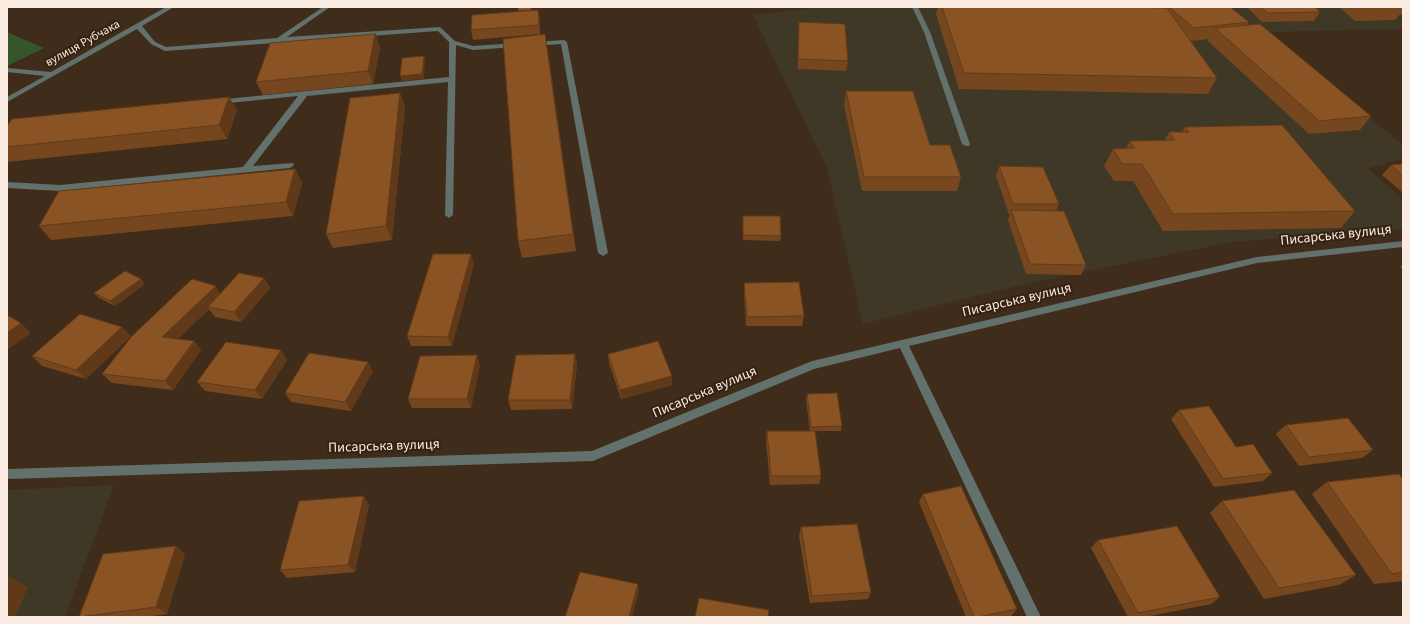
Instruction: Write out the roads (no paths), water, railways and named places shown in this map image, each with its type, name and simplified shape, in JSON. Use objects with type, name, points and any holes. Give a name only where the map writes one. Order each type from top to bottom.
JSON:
[{"type":"street","name":"вулиця Рубчака","points":[[7,100],[171,7]]},
{"type":"street","points":[[279,40],[327,7]]},
{"type":"street","points":[[915,7],[927,32],[966,144]]},
{"type":"street","points":[[138,26],[153,43],[165,49],[440,29],[453,42],[473,48],[564,42],[603,253]]},
{"type":"street","points":[[449,215],[453,42]]},
{"type":"street","points":[[7,70],[52,74]]},
{"type":"street","points":[[210,103],[452,79]]},
{"type":"street","points":[[246,169],[304,94]]},
{"type":"street","points":[[7,185],[60,188],[290,165]]},
{"type":"street","name":"Писарська вулиця","points":[[7,474],[593,456],[812,365],[1257,260],[1403,244]]},
{"type":"street","points":[[903,344],[1034,617]]}]
